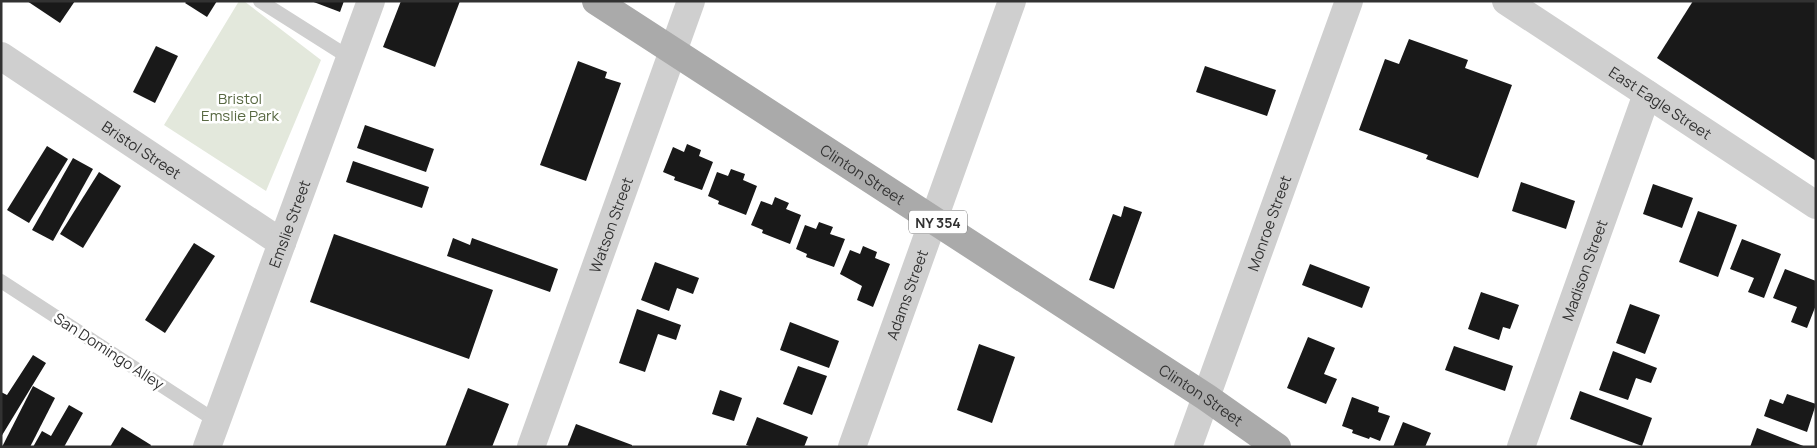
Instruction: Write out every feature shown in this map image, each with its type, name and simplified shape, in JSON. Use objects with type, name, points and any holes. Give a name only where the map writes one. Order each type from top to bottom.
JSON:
[{"type":"main road","name":"Clinton Street","points":[[596,1],[1206,397],[1277,447]]},
{"type":"street","name":"Emslie Street","points":[[207,447],[372,1]]},
{"type":"street","name":"Watson Street","points":[[530,447],[691,1]]},
{"type":"street","name":"Adams Street","points":[[852,447],[1012,1]]},
{"type":"street","name":"Monroe Street","points":[[1188,447],[1349,1]]},
{"type":"street","name":"East Eagle Street","points":[[1506,1],[1816,205]]},
{"type":"street","name":"Bristol Street","points":[[1,56],[282,243]]},
{"type":"street","name":"Madison Street","points":[[1521,447],[1647,94]]},
{"type":"lane","points":[[260,1],[350,58]]},
{"type":"lane","name":"San Domingo Alley","points":[[1,281],[216,421]]},
{"type":"green space","name":"Bristol Emslie Park","points":[[239,1],[244,1],[321,60],[266,191],[164,125]]},
{"type":"building","points":[[27,1],[75,1],[60,23]]},
{"type":"building","points":[[187,1],[217,1],[207,17],[185,3]]},
{"type":"building","points":[[311,1],[344,1],[340,12]]},
{"type":"building","points":[[401,1],[460,1],[435,67],[383,47]]},
{"type":"building","points":[[1693,1],[1816,1],[1816,161],[1657,58]]},
{"type":"building","points":[[1409,39],[1468,60],[1465,68],[1512,85],[1478,178],[1426,159],[1428,155],[1359,130],[1385,59],[1399,64]]},
{"type":"building","points":[[156,46],[178,56],[155,103],[133,92]]},
{"type":"building","points":[[578,61],[607,72],[605,78],[621,83],[586,181],[540,165]]},
{"type":"building","points":[[1205,66],[1276,90],[1267,116],[1196,92]]},
{"type":"building","points":[[365,125],[434,149],[426,172],[357,148]]},
{"type":"building","points":[[687,144],[701,150],[699,156],[713,162],[702,190],[674,180],[675,177],[663,172],[673,147],[684,152]]},
{"type":"building","points":[[47,146],[68,159],[29,223],[7,210]]},
{"type":"building","points":[[73,158],[93,169],[53,241],[32,230]]},
{"type":"building","points":[[353,161],[429,187],[422,208],[346,182]]},
{"type":"building","points":[[731,169],[745,174],[743,180],[757,186],[746,215],[718,204],[719,201],[708,196],[717,172],[728,176]]},
{"type":"building","points":[[99,172],[121,186],[83,248],[60,234]]},
{"type":"building","points":[[1521,182],[1575,201],[1566,229],[1512,211]]},
{"type":"building","points":[[1653,184],[1693,198],[1682,228],[1643,214]]},
{"type":"building","points":[[775,197],[789,203],[786,209],[801,215],[790,244],[762,233],[763,230],[751,225],[761,201],[772,205]]},
{"type":"building","points":[[1124,206],[1142,212],[1114,289],[1089,280],[1113,214],[1121,217]]},
{"type":"building","points":[[1698,211],[1737,225],[1718,277],[1679,262]]},
{"type":"building","points":[[819,222],[833,227],[830,234],[845,239],[834,267],[806,257],[807,254],[796,249],[805,225],[816,229]]},
{"type":"building","points":[[334,234],[493,290],[469,359],[310,302]]},
{"type":"building","points":[[453,238],[470,245],[472,238],[558,269],[550,292],[447,256]]},
{"type":"building","points":[[1742,239],[1781,254],[1764,298],[1748,292],[1754,278],[1730,269]]},
{"type":"building","points":[[194,243],[215,256],[165,333],[145,320]]},
{"type":"building","points":[[863,246],[877,252],[875,258],[890,264],[873,307],[857,300],[862,286],[840,274],[850,250],[860,254]]},
{"type":"building","points":[[655,262],[699,278],[693,294],[677,288],[669,311],[641,300]]},
{"type":"building","points":[[1310,264],[1370,287],[1362,308],[1302,285]]},
{"type":"building","points":[[1785,269],[1816,281],[1816,305],[1807,328],[1791,322],[1797,307],[1773,298]]},
{"type":"building","points":[[1481,292],[1519,305],[1510,329],[1503,327],[1499,340],[1468,329]]},
{"type":"building","points":[[1630,304],[1660,315],[1645,354],[1616,343]]},
{"type":"building","points":[[637,309],[681,325],[676,340],[658,334],[645,372],[619,363]]},
{"type":"building","points":[[790,322],[839,341],[829,368],[780,350]]},
{"type":"building","points":[[1308,337],[1335,348],[1324,374],[1337,379],[1326,404],[1287,388]]},
{"type":"building","points":[[979,344],[1015,357],[992,423],[957,410]]},
{"type":"building","points":[[1454,346],[1513,366],[1505,391],[1445,370]]},
{"type":"building","points":[[1613,351],[1657,368],[1651,383],[1636,378],[1628,400],[1599,390]]},
{"type":"building","points":[[33,355],[46,363],[1,437],[1,392],[7,395]]},
{"type":"building","points":[[798,366],[827,376],[812,415],[783,404]]},
{"type":"building","points":[[33,386],[55,398],[30,447],[2,447]]},
{"type":"building","points":[[468,388],[509,404],[492,447],[445,447]]},
{"type":"building","points":[[720,390],[742,398],[734,421],[712,414]]},
{"type":"building","points":[[1580,391],[1652,418],[1642,446],[1570,419]]},
{"type":"building","points":[[1787,394],[1816,404],[1807,432],[1764,416],[1770,399],[1783,404]]},
{"type":"building","points":[[1352,397],[1379,407],[1378,412],[1390,416],[1380,441],[1352,433],[1353,430],[1342,426]]},
{"type":"building","points":[[69,405],[83,413],[64,447],[33,447],[42,431],[51,436]]},
{"type":"building","points":[[757,417],[808,437],[804,447],[752,447],[746,445]]},
{"type":"building","points":[[1403,422],[1431,433],[1425,447],[1393,447]]},
{"type":"building","points":[[576,424],[632,445],[632,447],[567,447]]},
{"type":"building","points":[[122,427],[151,445],[150,447],[110,447]]},
{"type":"building","points":[[1757,428],[1806,447],[1750,447]]}]
